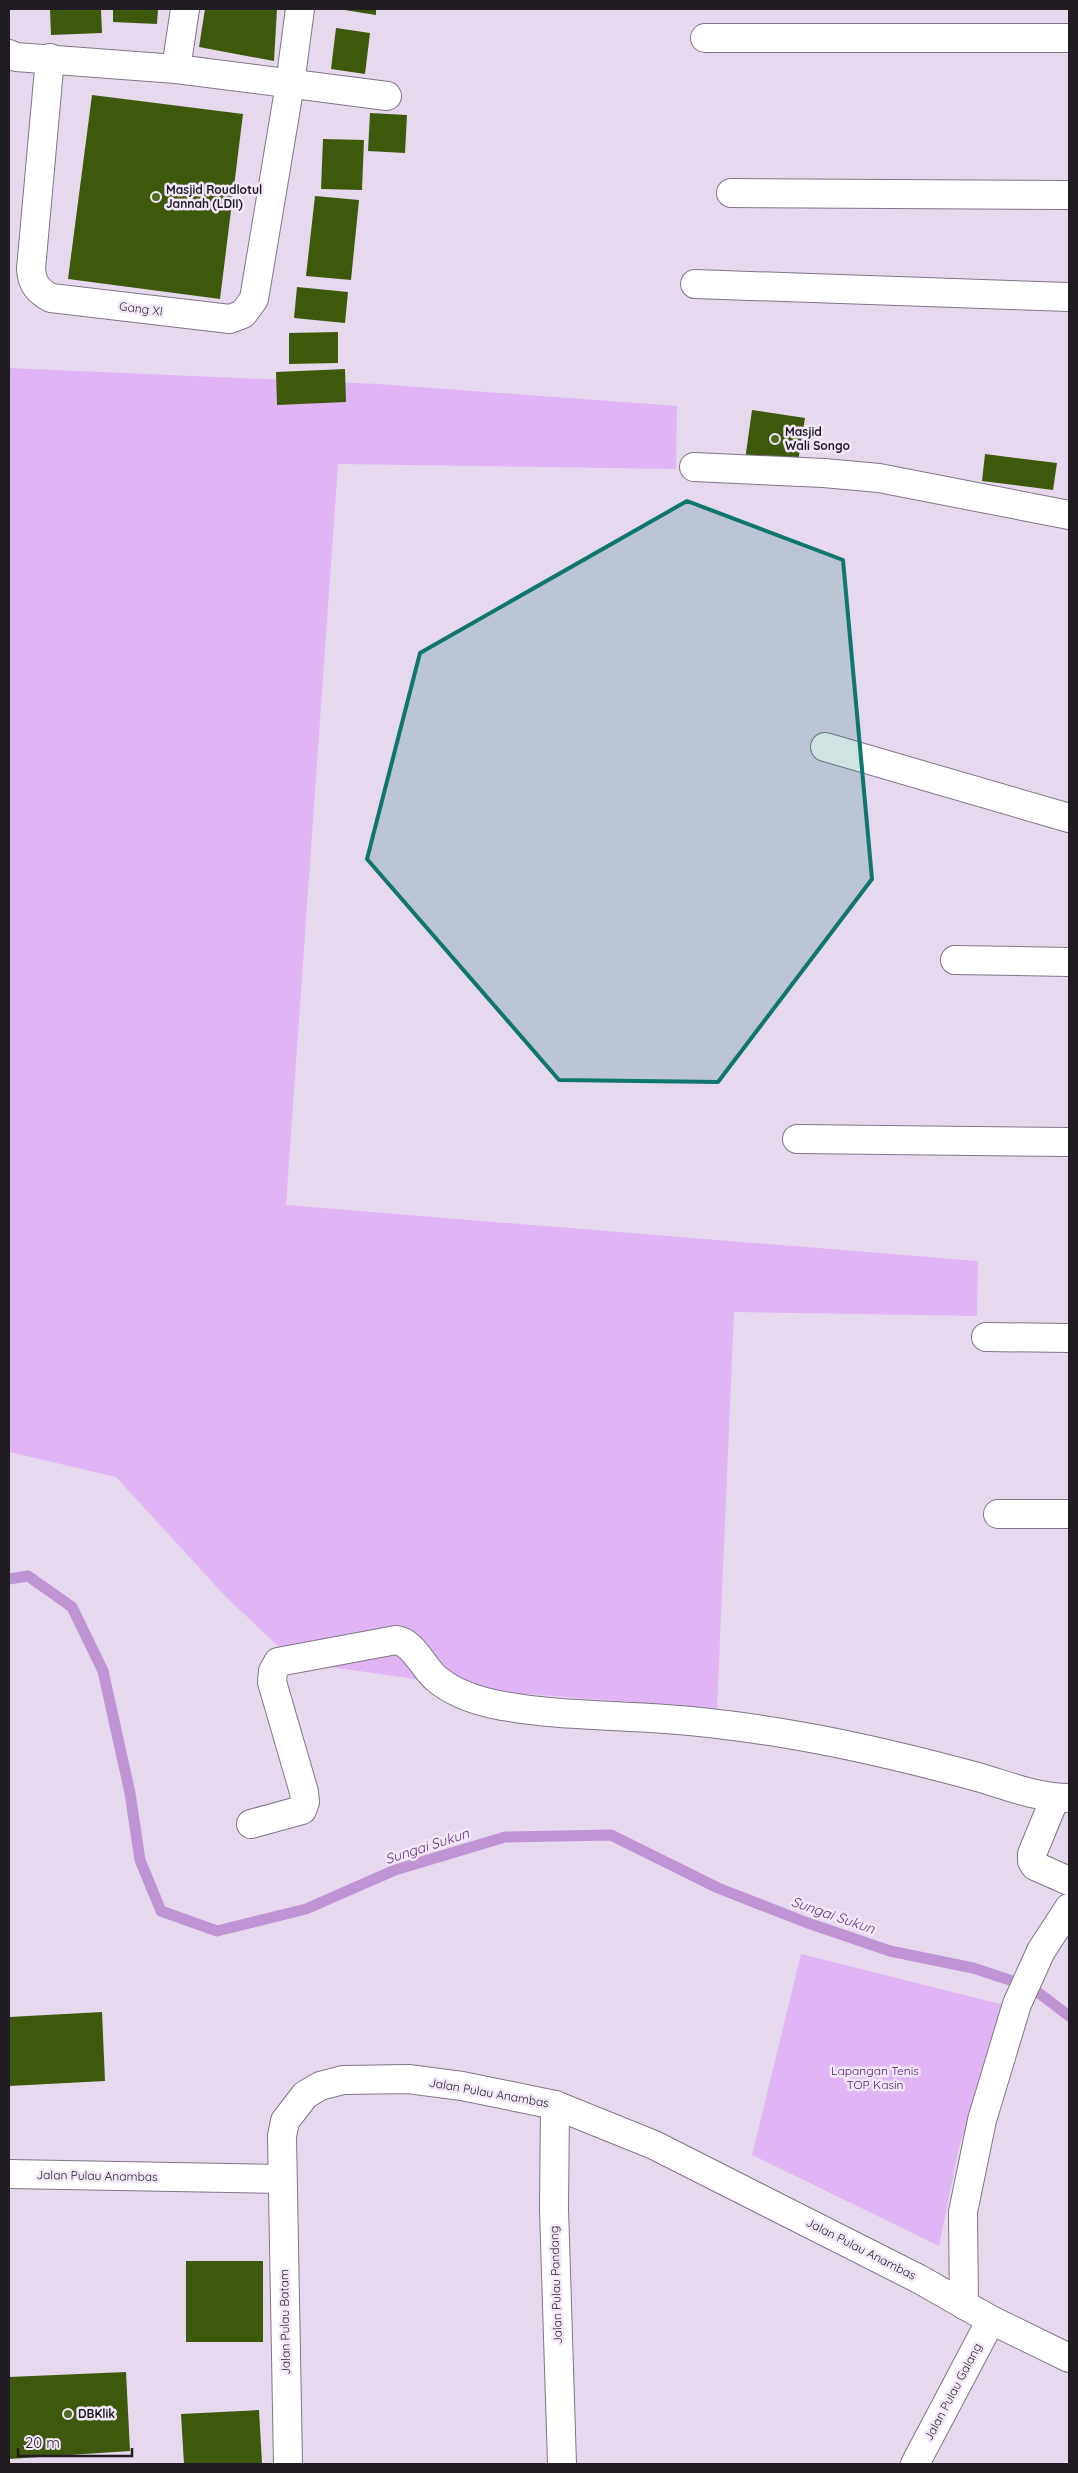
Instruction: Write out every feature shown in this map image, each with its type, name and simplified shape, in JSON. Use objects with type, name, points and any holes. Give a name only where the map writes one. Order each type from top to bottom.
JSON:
[{"type":"street","points":[[176,69],[185,9]]},
{"type":"street","name":"Gang XI","points":[[50,58],[31,269],[32,279],[36,288],[51,298],[230,319],[243,314],[254,299],[290,84],[300,9]]},
{"type":"street","points":[[705,38],[1069,38]]},
{"type":"street","points":[[9,54],[16,57],[50,58],[176,69],[387,96]]},
{"type":"street","points":[[731,193],[1069,196]]},
{"type":"street","points":[[695,284],[1069,296]]},
{"type":"street","points":[[694,467],[824,473],[879,478],[1069,515]]},
{"type":"street","points":[[825,747],[1069,818]]},
{"type":"street","points":[[955,960],[1069,962]]},
{"type":"street","points":[[797,1139],[1069,1142]]},
{"type":"street","points":[[986,1337],[1069,1338]]},
{"type":"street","points":[[998,1514],[1069,1514]]},
{"type":"street","points":[[252,1824],[302,1810],[305,1802],[304,1792],[272,1682],[273,1671],[278,1662],[396,1640],[406,1643],[427,1671],[440,1682],[474,1699],[493,1704],[557,1713],[700,1722],[813,1739],[916,1761],[1009,1788],[1062,1798],[1032,1854],[1032,1861],[1035,1866],[1069,1881]]},
{"type":"street","points":[[964,2305],[963,2212],[982,2120],[1017,2004],[1041,1951],[1069,1908]]},
{"type":"street","name":"Jalan Pulau Anambas","points":[[9,2174],[282,2179],[282,2136],[285,2121],[305,2095],[332,2082],[408,2079],[462,2086],[555,2105],[654,2145],[919,2279],[991,2320],[1069,2358]]},
{"type":"street","name":"Jalan Pulau Pandang","points":[[555,2105],[554,2208],[562,2464]]},
{"type":"street","name":"Jalan Pulau Batam","points":[[282,2179],[288,2464]]},
{"type":"street","name":"Jalan Pulau Galang","points":[[915,2464],[991,2320]]},
{"type":"highlighted area","points":[[687,501],[843,560],[872,879],[718,1082],[559,1080],[367,859],[420,653]]},
{"type":"green space","points":[[9,368],[378,384],[677,406],[676,469],[338,464],[286,1205],[978,1261],[977,1316],[734,1312],[717,1709],[514,1693],[295,1662],[226,1597],[116,1477],[9,1452]]},
{"type":"green space","name":"Lapangan Tenis TOP Kasin","points":[[801,1954],[1004,2005],[959,2148],[939,2246],[752,2155]]},
{"type":"building","points":[[50,9],[101,9],[102,33],[51,35]]},
{"type":"building","points":[[113,9],[158,9],[157,24],[113,22]]},
{"type":"building","points":[[205,9],[277,9],[274,61],[199,47]]},
{"type":"building","points":[[338,9],[376,9],[376,15]]},
{"type":"building","points":[[336,28],[370,33],[365,74],[331,69]]},
{"type":"building","name":"Masjid Roudlotul Jannah (LDII)","points":[[92,95],[243,114],[220,299],[68,279]]},
{"type":"building","points":[[370,113],[407,115],[405,153],[368,151]]},
{"type":"building","points":[[323,139],[364,140],[362,190],[321,189]]},
{"type":"building","points":[[315,196],[359,200],[351,280],[306,276]]},
{"type":"building","points":[[297,287],[348,292],[345,323],[294,318]]},
{"type":"building","points":[[338,332],[338,363],[289,364],[289,333]]},
{"type":"building","points":[[345,369],[346,402],[277,405],[276,372]]},
{"type":"building","name":"Masjid Wali Songo","points":[[752,410],[805,418],[797,468],[745,460]]},
{"type":"building","points":[[985,454],[1057,463],[1053,490],[982,481]]},
{"type":"building","points":[[102,2012],[105,2081],[9,2086],[9,2017]]},
{"type":"building","points":[[186,2261],[263,2261],[263,2342],[186,2342]]},
{"type":"building","name":"DBKlik","points":[[126,2372],[130,2451],[9,2459],[9,2377]]},
{"type":"building","points":[[259,2410],[262,2463],[184,2464],[181,2414]]},
{"type":"waterway","name":"Sungai Sukun","points":[[9,1579],[28,1576],[72,1607],[103,1671],[130,1793],[140,1860],[161,1911],[217,1931],[306,1909],[395,1870],[505,1837],[611,1835],[718,1888],[805,1922],[890,1951],[973,1968],[1031,1987],[1069,2016]]},
{"type":"place","name":"Masjid Roudlotul Jannah (LDII)","points":[[156,197]]},
{"type":"place","name":"Masjid Wali Songo","points":[[775,439]]},
{"type":"place","name":"DBKlik","points":[[68,2414]]}]
